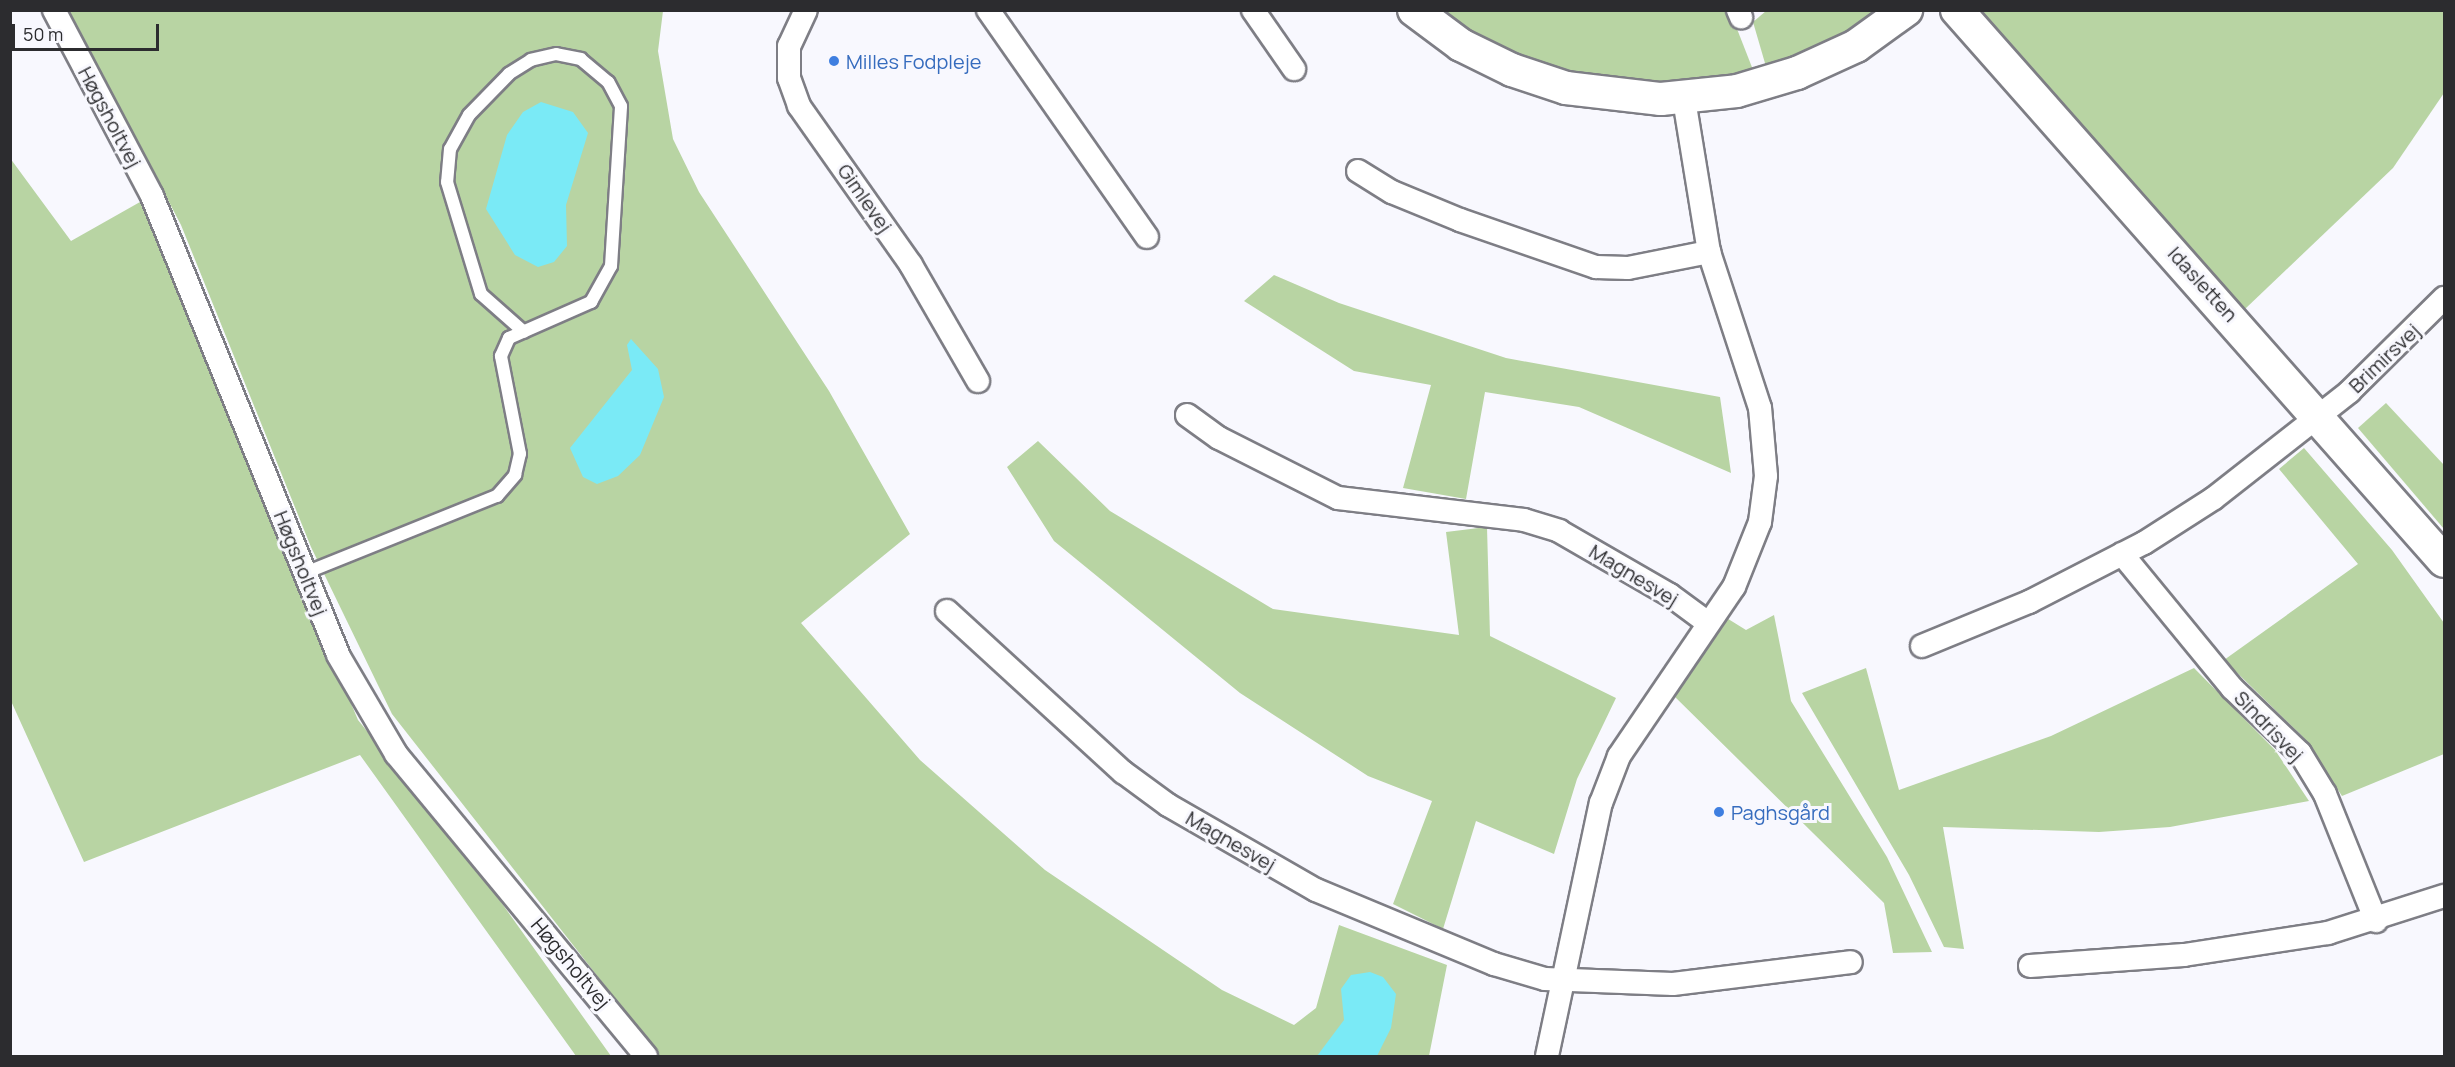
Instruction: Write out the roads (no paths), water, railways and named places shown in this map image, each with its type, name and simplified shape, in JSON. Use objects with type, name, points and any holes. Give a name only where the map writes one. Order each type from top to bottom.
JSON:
[{"type":"street","name":"Høgsholtvej","points":[[54,10],[152,196],[338,655],[396,754],[646,1056]]},
{"type":"street","name":"Gimlevej","points":[[806,10],[789,46],[789,78],[799,106],[911,265],[978,381]]},
{"type":"street","points":[[988,10],[1147,237]]},
{"type":"street","points":[[1253,10],[1294,69]]},
{"type":"street","points":[[1414,10],[1461,45],[1566,88],[1623,98],[1684,99],[1737,91],[1797,73],[1856,46],[1906,10]]},
{"type":"street","name":"Idasletten","points":[[1957,10],[2321,415],[2445,561]]},
{"type":"street","points":[[1547,1056],[1568,980],[1601,803],[1615,766],[1641,717],[1708,623],[1750,553],[1766,476],[1760,408],[1709,252],[1684,99]]},
{"type":"street","points":[[1358,171],[1392,192],[1460,220],[1596,267],[1628,267],[1709,252]]},
{"type":"street","name":"Brimirsvej","points":[[2321,415],[2445,298]]},
{"type":"street","name":"Magnesvej","points":[[1187,415],[1219,438],[1338,498],[1524,520],[1559,531],[1670,595],[1708,623]]},
{"type":"street","points":[[1922,646],[2030,602],[2122,554],[2214,498],[2321,415]]},
{"type":"street","name":"Sindrisvej","points":[[2122,554],[2232,688],[2300,753],[2325,794],[2376,921]]},
{"type":"street","name":"Magnesvej","points":[[947,611],[1123,772],[1168,805],[1316,890],[1494,964],[1568,980],[1673,984],[1851,962]]},
{"type":"street","points":[[2030,966],[2184,955],[2376,921],[2445,896]]},
{"type":"lane","points":[[305,573],[497,496],[515,475],[520,454],[501,356],[509,338],[524,332],[591,302],[611,266],[621,106],[608,82],[581,59],[556,54],[531,60],[509,74],[469,116],[450,149],[447,182],[480,294],[524,332]]},
{"type":"water","points":[[541,102],[573,112],[588,133],[566,205],[567,246],[554,262],[538,267],[515,255],[486,209],[507,135],[523,112]]},
{"type":"water","points":[[631,339],[658,369],[664,397],[640,455],[618,476],[597,484],[583,477],[570,448],[632,370],[627,345]]},
{"type":"water","points":[[1370,972],[1383,977],[1396,994],[1391,1028],[1377,1056],[1317,1056],[1344,1020],[1341,989],[1351,975]]},
{"type":"place","name":"Milles Fodpleje","points":[[834,61]]},
{"type":"place","name":"Paghsgård","points":[[1719,812]]}]
